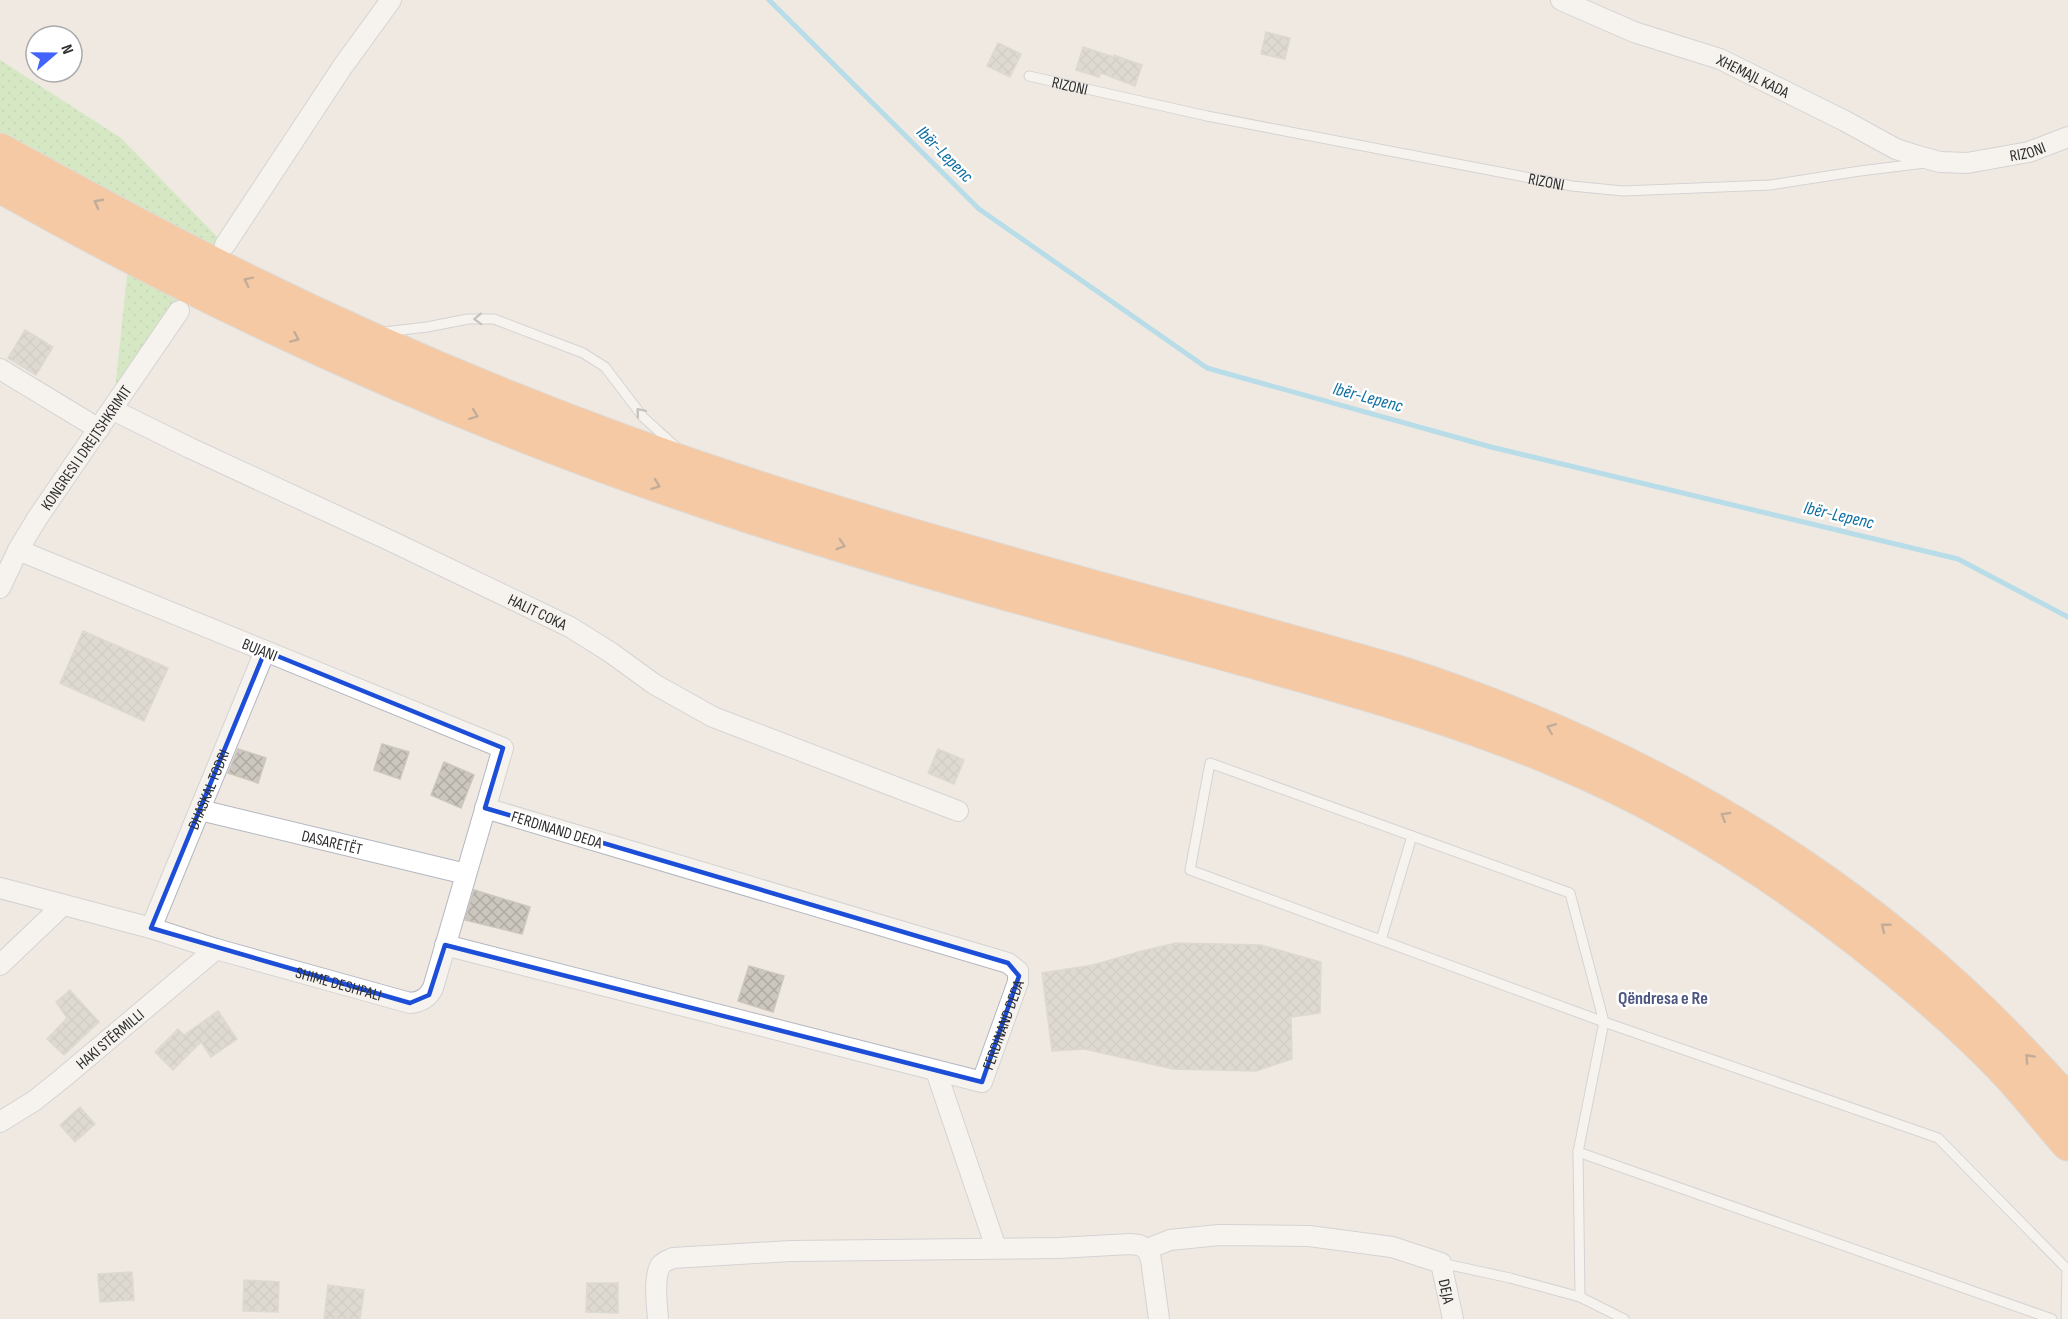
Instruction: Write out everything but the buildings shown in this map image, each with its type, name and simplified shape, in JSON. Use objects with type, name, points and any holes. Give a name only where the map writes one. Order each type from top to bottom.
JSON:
[{"type":"highway","points":[[0,150],[199,257],[469,380],[610,435],[698,467],[883,527],[1395,671],[1453,690],[1567,735],[1665,782],[1721,813],[1795,860],[1934,967],[1983,1012],[2068,1101]]},
{"type":"highway","points":[[0,186],[129,256],[269,326],[458,409],[598,464],[742,515],[873,555],[1390,701],[1554,759],[1657,808],[1687,825],[1747,861],[1842,928],[1914,986],[1966,1032],[2007,1073],[2068,1144]]},
{"type":"street","points":[[225,245],[343,66],[391,0]]},
{"type":"street","name":"XHEMAJL KADA","points":[[1561,0],[1634,32],[1720,59],[1896,149],[1940,162]]},
{"type":"street","name":"RIZONI","points":[[1940,162],[1967,163],[2001,158],[2029,152],[2068,137]]},
{"type":"street","name":"KONGRESI I DREJTSHKRIMIT","points":[[0,588],[18,550],[64,476],[113,410],[179,311]]},
{"type":"street","points":[[0,369],[99,429]]},
{"type":"street","name":"HALIT COKA","points":[[113,410],[570,627],[654,684],[713,717],[958,811]]},
{"type":"street","name":"BUJANI","points":[[18,550],[503,748]]},
{"type":"street","name":"DHASKAL TODRI","points":[[151,928],[265,651]]},
{"type":"street","name":"SHIME DESHPALI","points":[[0,888],[151,928],[216,949],[410,1003],[416,1002],[429,995],[503,748]]},
{"type":"street","name":"FERDINAND DEDA","points":[[445,945],[982,1082],[1018,981],[1018,971],[1008,963],[485,808]]},
{"type":"street","name":"DASARETËT","points":[[200,810],[466,874]]},
{"type":"street","points":[[0,965],[62,906]]},
{"type":"street","name":"HAKI STËRMILLI","points":[[0,1122],[34,1101],[64,1077],[216,949]]},
{"type":"street","points":[[936,1071],[996,1248]]},
{"type":"street","points":[[1147,1249],[1170,1240],[1219,1235],[1309,1236],[1392,1247],[1441,1263]]},
{"type":"street","points":[[657,1319],[659,1266],[673,1258],[791,1251],[1058,1248],[1130,1244],[1147,1249],[1151,1260],[1159,1319]]},
{"type":"street","name":"DEJA","points":[[1441,1263],[1453,1319]]},
{"type":"lane","name":"RIZONI","points":[[1029,76],[1207,116],[1572,186],[1623,191],[1770,185],[1860,171],[1940,162]]},
{"type":"lane","points":[[364,334],[427,327],[468,319],[494,319],[583,353],[605,368],[643,417],[698,467]]},
{"type":"lane","points":[[1580,1297],[1578,1152],[1605,1022],[1570,893],[1210,764],[1190,870],[1605,1022],[1938,1138],[2067,1269],[2066,1319]]},
{"type":"lane","points":[[1381,940],[1412,836]]},
{"type":"lane","points":[[1578,1152],[2052,1319]]},
{"type":"lane","points":[[1441,1263],[1510,1278],[1580,1297],[1624,1319]]},
{"type":"highlighted area","points":[[265,651],[503,748],[485,808],[1008,963],[1019,976],[982,1082],[445,945],[429,995],[410,1003],[151,928]]},
{"type":"green space","points":[[0,60],[24,75],[24,84],[37,84],[121,138],[225,245],[113,410],[129,256],[0,186]]},
{"type":"waterway","name":"Ibër-Lepenc","points":[[769,0],[979,209],[1207,368],[1491,447],[1958,559],[2068,617]]},
{"type":"district","name":"Qëndresa e Re","points":[[1663,998]]}]
